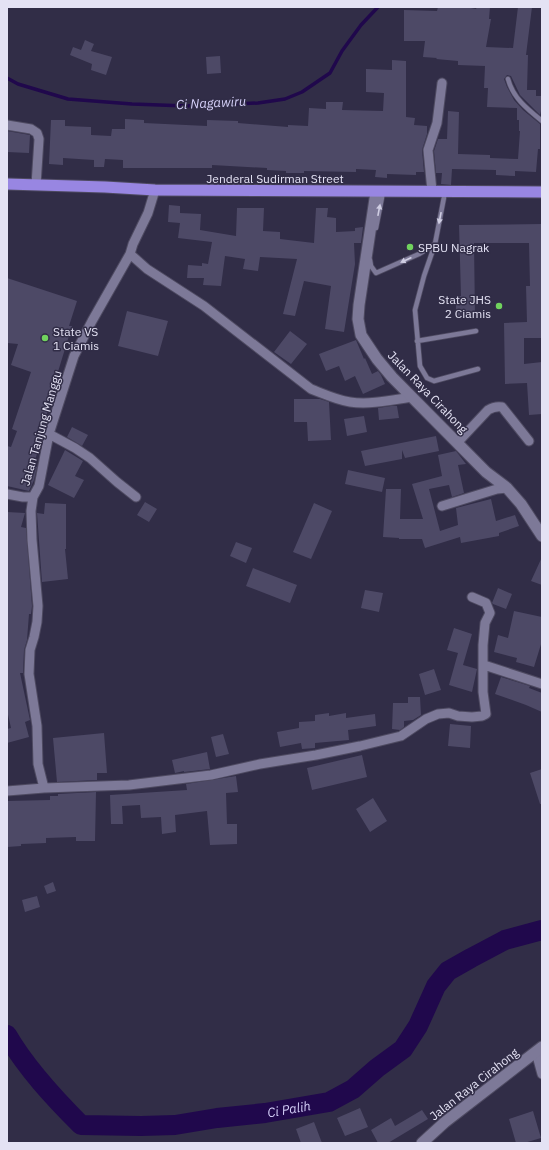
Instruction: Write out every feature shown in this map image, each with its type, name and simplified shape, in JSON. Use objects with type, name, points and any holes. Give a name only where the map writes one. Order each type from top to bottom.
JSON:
[{"type":"highway","name":"Jenderal Sudirman Street","points":[[7,184],[155,190],[542,192]]},
{"type":"street","points":[[432,191],[428,150],[437,123],[442,83]]},
{"type":"street","points":[[7,125],[38,133],[40,139],[36,185]]},
{"type":"street","name":"Jalan Tanjung Manggu","points":[[7,494],[33,497],[39,486],[49,434],[74,356],[130,254],[133,244],[148,213],[155,190]]},
{"type":"street","name":"Jalan Raya Cirahong","points":[[379,192],[359,305],[358,319],[361,335],[392,377],[486,472],[507,488],[521,504],[542,536]]},
{"type":"street","points":[[130,254],[147,269],[204,306],[312,389],[331,397],[350,402],[375,402],[412,397]]},
{"type":"street","points":[[458,442],[488,410],[497,406],[502,407],[529,441]]},
{"type":"street","points":[[49,434],[90,458],[136,498]]},
{"type":"street","points":[[442,506],[507,488]]},
{"type":"street","points":[[33,497],[32,540],[38,606],[37,622],[30,650],[29,674],[37,726],[38,764],[44,788]]},
{"type":"street","points":[[7,791],[129,785],[211,775],[260,764],[331,752],[401,736],[426,719],[438,714],[449,713],[458,716],[482,716],[486,714],[483,692],[483,645],[486,623],[490,613],[486,603],[472,597]]},
{"type":"street","points":[[484,665],[542,684]]},
{"type":"street","points":[[539,1049],[542,1074]]},
{"type":"street","name":"Jalan Raya Cirahong","points":[[422,1143],[445,1122],[539,1049]]},
{"type":"lane","points":[[508,79],[510,90],[519,101],[542,121]]},
{"type":"lane","points":[[379,192],[377,225],[372,241],[368,247],[371,266],[376,273],[419,254],[435,244]]},
{"type":"lane","points":[[445,192],[435,244],[424,276],[415,310],[420,366],[427,378],[434,381],[478,369]]},
{"type":"lane","points":[[417,341],[476,331]]},
{"type":"building","points":[[438,7],[466,7],[476,9],[477,7],[490,7],[489,19],[491,19],[486,47],[513,48],[518,7],[532,7],[526,55],[528,55],[527,90],[536,90],[536,96],[542,96],[542,111],[540,115],[520,95],[511,76],[507,75],[504,79],[514,100],[523,110],[540,124],[540,149],[538,149],[536,172],[515,171],[515,176],[496,175],[496,170],[452,169],[451,185],[441,184],[442,173],[436,173],[434,151],[438,139],[447,139],[448,111],[459,112],[458,154],[490,155],[490,158],[518,159],[520,131],[519,120],[517,120],[517,108],[487,107],[488,88],[484,88],[485,66],[458,65],[458,61],[423,57],[425,41],[404,41],[404,10],[437,11]]},
{"type":"building","points":[[85,40],[94,44],[91,51],[112,57],[106,75],[91,70],[92,64],[70,55],[73,47],[81,50]]},
{"type":"building","points":[[220,56],[221,73],[207,74],[206,57]]},
{"type":"building","points":[[392,60],[406,61],[406,117],[415,118],[414,125],[427,126],[427,134],[422,150],[424,172],[416,172],[416,175],[387,174],[387,178],[375,177],[376,170],[356,169],[356,172],[304,171],[304,173],[286,173],[286,171],[267,170],[267,168],[212,165],[212,168],[123,168],[123,160],[105,159],[104,167],[94,167],[94,160],[63,158],[63,165],[49,164],[51,120],[65,120],[65,126],[91,127],[91,135],[111,136],[112,129],[125,129],[125,119],[144,120],[144,123],[207,126],[207,120],[238,121],[238,123],[288,127],[288,125],[308,126],[309,108],[326,109],[326,102],[343,102],[342,110],[383,111],[384,93],[366,92],[366,69],[392,70]]},
{"type":"building","points":[[7,131],[30,135],[29,153],[7,152]]},
{"type":"building","points":[[169,205],[180,206],[180,213],[201,214],[200,230],[236,236],[237,208],[264,208],[263,231],[280,232],[280,239],[314,243],[316,208],[328,208],[327,217],[336,218],[336,232],[355,231],[355,228],[363,227],[361,243],[354,243],[355,264],[344,332],[325,329],[331,286],[304,281],[295,316],[283,314],[297,259],[260,257],[258,271],[243,269],[245,259],[225,256],[221,286],[203,285],[204,278],[187,278],[188,265],[202,266],[202,263],[208,264],[212,242],[178,238],[180,223],[168,222]]},
{"type":"building","points":[[542,224],[542,338],[524,338],[524,364],[542,362],[542,414],[529,415],[527,383],[505,384],[504,323],[527,322],[526,286],[530,286],[529,243],[474,243],[475,316],[456,316],[456,296],[461,296],[459,225]]},
{"type":"building","name":"State VS 1 Ciamis","points":[[7,278],[77,301],[69,326],[72,326],[53,388],[55,389],[36,447],[39,448],[33,466],[37,467],[34,480],[29,491],[7,486],[7,446],[11,447],[17,431],[12,429],[31,372],[11,365],[18,344],[7,343]]},
{"type":"building","points":[[127,311],[168,321],[158,356],[118,346]]},
{"type":"building","points":[[290,331],[307,344],[291,364],[274,352]]},
{"type":"building","points":[[356,340],[372,374],[378,371],[385,384],[363,394],[355,376],[345,381],[339,366],[326,371],[319,354]]},
{"type":"building","points":[[294,399],[320,399],[329,402],[331,440],[308,441],[307,422],[294,422]]},
{"type":"building","points":[[397,406],[399,418],[379,420],[378,408]]},
{"type":"building","points":[[364,416],[367,432],[347,436],[344,419]]},
{"type":"building","points":[[72,427],[88,435],[82,446],[67,437]]},
{"type":"building","points":[[436,436],[439,451],[405,458],[402,450],[402,459],[365,466],[361,451]]},
{"type":"building","points":[[65,450],[83,461],[75,476],[84,480],[74,498],[48,485]]},
{"type":"building","points":[[456,451],[466,464],[458,465],[464,493],[452,497],[449,485],[429,489],[440,531],[458,525],[456,508],[491,499],[496,521],[515,515],[519,526],[499,533],[499,536],[461,543],[460,537],[425,548],[422,539],[383,537],[386,489],[401,489],[400,519],[423,519],[412,484],[442,476],[438,455]]},
{"type":"building","points":[[348,470],[385,478],[382,492],[345,484]]},
{"type":"building","points":[[145,502],[157,509],[149,522],[137,515]]},
{"type":"building","points":[[45,503],[66,504],[65,549],[68,579],[42,582],[37,513],[44,514]]},
{"type":"building","points":[[314,503],[332,511],[311,559],[293,552]]},
{"type":"building","points":[[7,512],[25,513],[21,527],[26,528],[32,606],[31,614],[29,614],[27,640],[24,650],[23,673],[20,673],[30,720],[25,722],[29,737],[7,743],[7,729],[11,728],[7,710]]},
{"type":"building","points":[[236,542],[252,548],[246,563],[230,556]]},
{"type":"building","points":[[542,557],[542,585],[531,581]]},
{"type":"building","points":[[253,568],[297,585],[290,603],[246,586]]},
{"type":"building","points":[[498,588],[512,594],[506,609],[492,603]]},
{"type":"building","points":[[365,590],[383,593],[379,612],[361,608]]},
{"type":"building","points":[[514,611],[542,617],[542,641],[534,667],[516,662],[517,658],[494,652],[498,635],[508,638]]},
{"type":"building","points":[[454,628],[472,634],[463,665],[477,669],[472,692],[449,685],[458,653],[447,650]]},
{"type":"building","points":[[434,669],[441,690],[425,695],[419,674]]},
{"type":"building","points":[[501,677],[530,686],[529,688],[542,693],[542,712],[495,694]]},
{"type":"building","points":[[408,697],[420,697],[421,715],[413,720],[404,721],[404,727],[400,730],[392,729],[393,703],[408,703]]},
{"type":"building","points":[[329,713],[329,716],[346,713],[346,718],[375,714],[376,726],[348,730],[349,740],[315,743],[315,748],[302,749],[301,743],[280,747],[277,732],[299,728],[299,722],[315,721],[315,715]]},
{"type":"building","points":[[450,724],[471,726],[470,748],[448,746]]},
{"type":"building","points":[[104,733],[107,773],[97,773],[97,780],[57,782],[53,738]]},
{"type":"building","points":[[223,734],[229,754],[216,757],[211,737]]},
{"type":"building","points":[[207,752],[210,769],[175,773],[172,760]]},
{"type":"building","points":[[362,755],[367,777],[312,790],[307,768]]},
{"type":"building","points":[[542,769],[542,804],[540,804],[530,773]]},
{"type":"building","points":[[236,776],[238,792],[226,793],[227,824],[237,824],[237,844],[210,845],[207,811],[175,815],[176,832],[162,834],[161,817],[141,818],[140,805],[122,806],[123,824],[111,824],[110,795],[187,790],[186,784]]},
{"type":"building","points":[[96,792],[95,841],[76,841],[76,837],[46,838],[46,843],[21,844],[21,846],[7,847],[7,801],[50,800],[50,796],[58,796],[58,794]]},
{"type":"building","points":[[373,798],[387,821],[370,832],[356,809]]},
{"type":"building","points":[[53,882],[56,891],[47,894],[44,886]]},
{"type":"building","points":[[37,896],[40,907],[25,912],[22,900]]},
{"type":"building","points":[[360,1108],[368,1127],[345,1136],[337,1118]]},
{"type":"building","points":[[422,1110],[428,1119],[388,1143],[378,1143],[371,1130],[391,1118],[395,1126]]},
{"type":"building","points":[[533,1111],[541,1138],[524,1143],[516,1143],[509,1119]]},
{"type":"building","points":[[314,1122],[322,1143],[301,1143],[296,1129]]},
{"type":"waterway","name":"Ci Nagawiru","points":[[7,78],[18,84],[68,99],[132,104],[187,106],[258,103],[285,99],[302,92],[330,73],[342,51],[361,25],[378,7]]},
{"type":"waterway","name":"Ci Palih","points":[[7,1035],[41,1082],[81,1125],[175,1125],[217,1118],[265,1113],[329,1102],[353,1089],[377,1068],[403,1049],[418,1026],[436,986],[448,971],[505,940],[542,930]]},
{"type":"place","name":"SPBU Nagrak","points":[[410,247]]},
{"type":"place","name":"State JHS 2 Ciamis","points":[[499,306]]},
{"type":"place","name":"State VS 1 Ciamis","points":[[45,338]]}]
